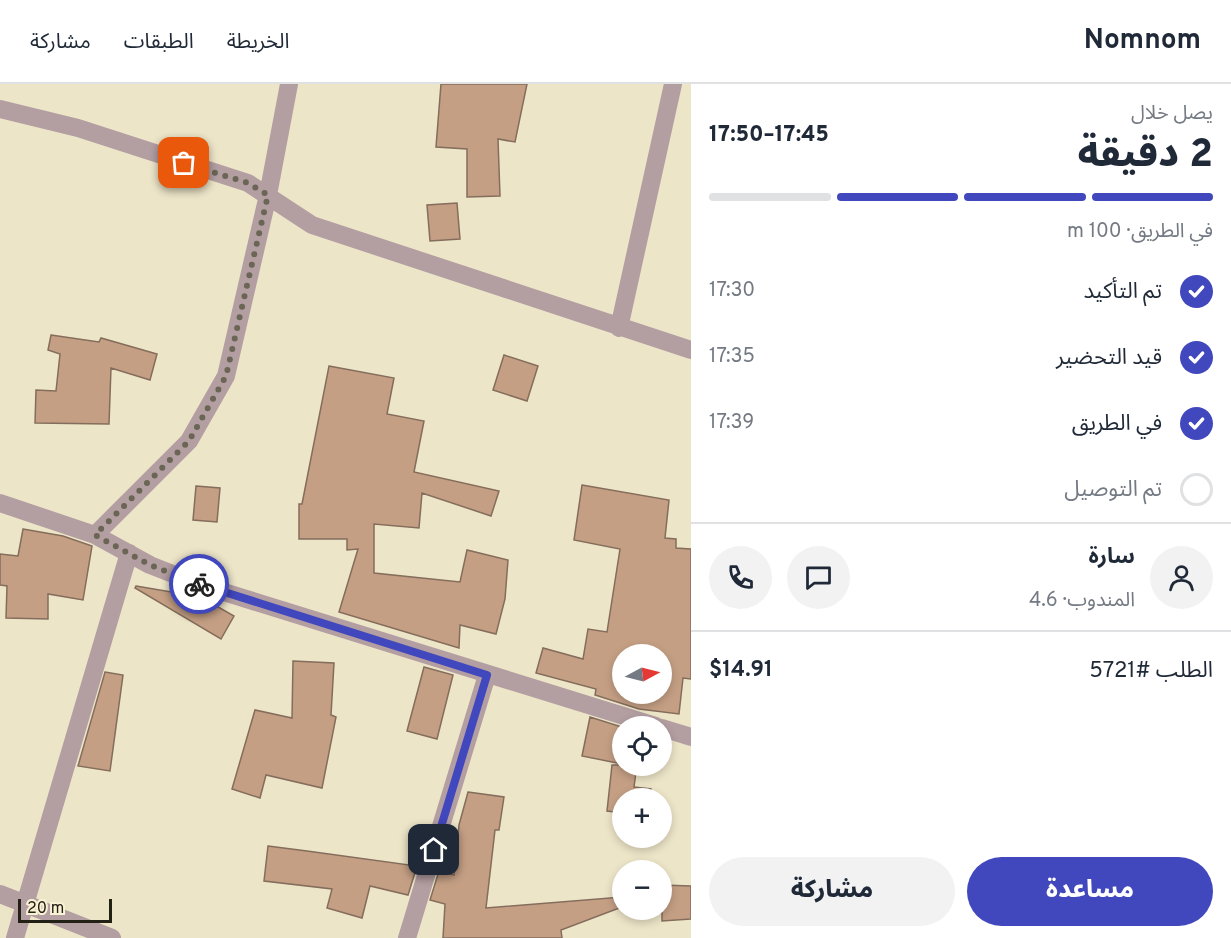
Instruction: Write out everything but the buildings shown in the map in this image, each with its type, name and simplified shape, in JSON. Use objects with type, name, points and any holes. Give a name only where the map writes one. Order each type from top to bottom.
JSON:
[{"type":"street","points":[[95,535],[189,441],[226,376],[268,195],[289,84]]},
{"type":"street","points":[[619,328],[673,84]]},
{"type":"street","points":[[0,109],[89,132],[248,183],[312,225],[691,350]]},
{"type":"street","points":[[0,503],[95,535],[198,584],[623,716]]},
{"type":"street","points":[[15,938],[27,904],[129,553]]},
{"type":"street","points":[[407,938],[487,675]]},
{"type":"street","points":[[672,731],[691,737]]},
{"type":"street","points":[[0,894],[112,938]]},
{"type":"way so far","points":[[184,163],[248,183],[268,195],[226,376],[189,441],[95,535],[150,565],[199,584]]},
{"type":"route","points":[[199,584],[300,614],[400,649],[487,675],[434,850]]}]
